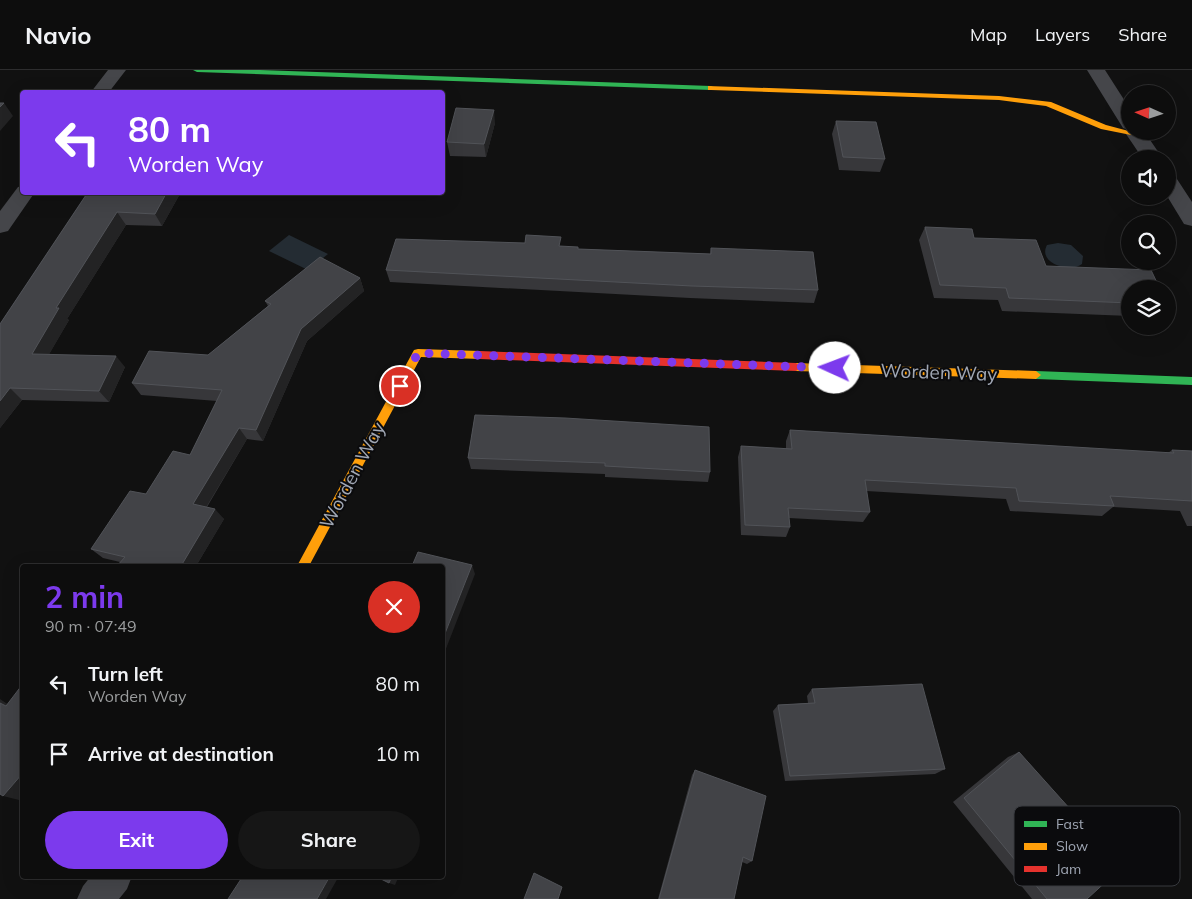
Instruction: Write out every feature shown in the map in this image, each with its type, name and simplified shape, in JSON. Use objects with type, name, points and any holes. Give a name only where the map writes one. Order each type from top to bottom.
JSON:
[{"type":"street","points":[[102,90],[117,70]]},
{"type":"street","points":[[197,70],[999,98],[1048,104],[1104,127],[1121,129]]},
{"type":"street","points":[[1096,70],[1121,109]]},
{"type":"street","points":[[1176,194],[1192,219]]},
{"type":"street","points":[[0,226],[23,195]]},
{"type":"street","name":"Worden Way","points":[[304,564],[418,353],[1192,381]]},
{"type":"street","points":[[96,899],[112,879]]},
{"type":"shaded area","points":[[289,235],[328,254],[308,270],[269,251]]},
{"type":"shaded area","points":[[1058,243],[1071,245],[1083,256],[1082,264],[1070,268],[1051,262],[1045,252],[1047,245]]},
{"type":"building","points":[[456,108],[494,110],[484,144],[447,142]]},
{"type":"building","points":[[836,121],[876,122],[885,159],[843,157]]},
{"type":"building","points":[[86,195],[165,195],[155,214],[117,212],[56,308],[59,308],[32,354],[116,356],[99,391],[10,388],[0,401],[0,324]]},
{"type":"building","points":[[925,227],[972,229],[974,238],[1036,240],[1046,266],[1151,270],[1156,280],[1121,280],[1121,303],[1009,298],[1006,288],[940,285]]},
{"type":"building","points":[[526,235],[561,237],[559,246],[578,247],[578,249],[711,254],[711,248],[813,252],[818,290],[692,286],[386,270],[396,239],[525,243]]},
{"type":"building","points":[[320,257],[360,278],[301,329],[256,430],[239,428],[193,504],[215,509],[182,564],[119,564],[125,557],[91,549],[130,491],[146,494],[173,451],[190,455],[222,390],[132,383],[149,351],[208,355],[271,304],[265,301]]},
{"type":"building","points":[[475,415],[565,418],[709,427],[710,472],[605,466],[605,463],[468,458]]},
{"type":"building","points":[[790,430],[1174,453],[1172,450],[1192,451],[1192,501],[1110,496],[1114,506],[1019,501],[1016,488],[865,480],[870,512],[788,508],[790,527],[745,525],[741,446],[792,449]]},
{"type":"building","points":[[418,552],[472,565],[445,633],[445,564],[413,564]]},
{"type":"building","points":[[922,684],[945,769],[790,776],[778,705],[815,703],[812,689]]},
{"type":"building","points":[[20,688],[20,776],[3,796],[0,794],[0,703],[6,706]]},
{"type":"building","points":[[1019,752],[1067,806],[1014,806],[1014,859],[964,798]]},
{"type":"building","points":[[695,770],[766,796],[752,861],[743,857],[734,899],[659,899]]},
{"type":"building","points":[[534,873],[562,887],[558,899],[524,899]]},
{"type":"building","points":[[241,879],[328,879],[317,899],[228,899]]},
{"type":"building","points":[[381,879],[391,879],[389,883]]},
{"type":"building","points":[[1036,886],[1101,886],[1087,899],[1047,899]]},
{"type":"traffic: fast","points":[[197,70],[711,88]]},
{"type":"traffic: fast","points":[[1036,375],[1192,381]]},
{"type":"traffic: slow","points":[[711,88],[999,98],[1048,104],[1104,127],[1121,131]]},
{"type":"traffic: slow","points":[[304,564],[418,353],[480,355]]},
{"type":"traffic: slow","points":[[796,367],[1036,375]]},
{"type":"traffic: jam","points":[[480,355],[796,367]]},
{"type":"route","points":[[400,386],[418,353],[835,368]]}]
